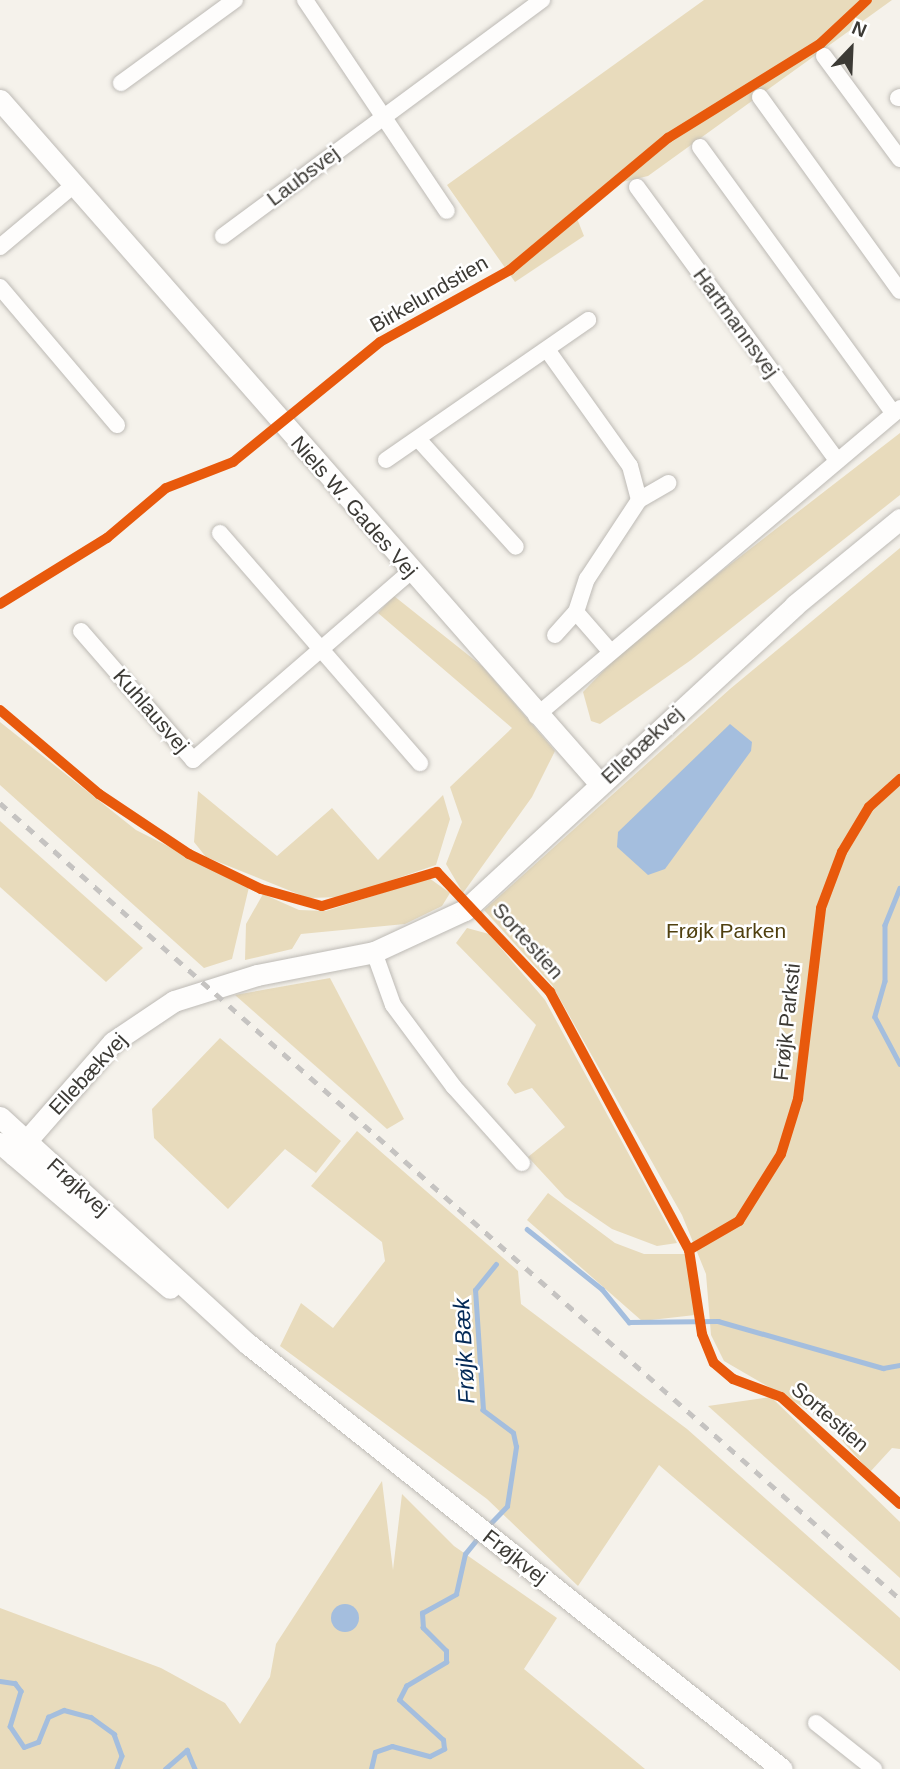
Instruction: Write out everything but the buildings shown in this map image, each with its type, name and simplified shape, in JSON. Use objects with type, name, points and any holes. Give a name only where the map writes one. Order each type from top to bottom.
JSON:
[{"type":"street","points":[[121,83],[235,0]]},
{"type":"street","points":[[305,0],[447,211]]},
{"type":"street","name":"Laubsvej","points":[[223,236],[542,0]]},
{"type":"street","points":[[824,56],[900,159]]},
{"type":"street","points":[[760,97],[900,291]]},
{"type":"street","name":"Niels W. Gades Vej","points":[[0,100],[536,716],[600,784]]},
{"type":"street","points":[[536,716],[836,459],[896,411],[699,146]]},
{"type":"street","points":[[0,247],[74,185]]},
{"type":"street","name":"Hartmannsvej","points":[[637,187],[836,459]]},
{"type":"street","points":[[0,288],[117,425]]},
{"type":"street","points":[[386,460],[548,351],[588,320]]},
{"type":"street","points":[[548,351],[630,467],[639,500]]},
{"type":"street","points":[[419,440],[516,547]]},
{"type":"street","points":[[555,635],[576,612],[587,579],[639,500],[668,483]]},
{"type":"street","name":"Ellebækvej","points":[[13,1146],[113,1042],[145,1016],[208,987],[374,952],[465,909],[795,605],[900,519]]},
{"type":"street","points":[[220,533],[420,763]]},
{"type":"street","name":"Kuhlausvej","points":[[81,631],[193,760],[410,572]]},
{"type":"street","points":[[576,612],[610,651]]},
{"type":"street","points":[[374,952],[393,1005],[454,1087],[522,1163]]},
{"type":"street","name":"Frøjkvej","points":[[0,1117],[13,1146],[248,1344],[782,1769]]},
{"type":"street","points":[[816,1723],[874,1769]]},
{"type":"green space","points":[[704,0],[892,0],[648,176],[618,183],[576,216],[584,236],[515,282],[447,185]]},
{"type":"green space","points":[[900,433],[900,495],[691,660],[600,724],[591,721],[583,692],[635,638]]},
{"type":"green space","name":"Frøjk Parken","points":[[900,548],[900,1449],[892,1448],[870,1472],[822,1418],[724,1361],[711,1335],[706,1274],[682,1215],[552,985],[484,910],[730,689]]},
{"type":"green space","points":[[394,596],[482,666],[555,751],[532,797],[463,893],[446,864],[462,822],[450,787],[512,728],[378,613]]},
{"type":"green space","points":[[0,722],[136,830],[249,887],[232,959],[204,968],[0,785]]},
{"type":"green space","points":[[198,791],[277,856],[332,808],[378,860],[443,795],[450,819],[436,865],[342,897],[308,898],[206,857],[194,842]]},
{"type":"green space","points":[[0,821],[143,948],[106,982],[0,887]]},
{"type":"green space","points":[[429,878],[450,893],[442,906],[405,924],[301,934],[292,949],[245,960],[246,924],[263,894],[299,910],[326,911]]},
{"type":"green space","points":[[467,928],[489,934],[545,1000],[677,1243],[657,1246],[612,1229],[565,1197],[528,1157],[565,1127],[532,1088],[515,1094],[507,1084],[536,1025],[456,943]]},
{"type":"green space","points":[[330,978],[404,1119],[387,1129],[235,995]]},
{"type":"green space","points":[[220,1038],[341,1141],[316,1173],[285,1149],[228,1209],[154,1138],[152,1109]]},
{"type":"green space","points":[[357,1131],[518,1271],[521,1304],[687,1429],[900,1618],[900,1671],[659,1465],[578,1586],[487,1499],[280,1346],[301,1303],[333,1328],[385,1261],[382,1242],[311,1186]]},
{"type":"green space","points":[[548,1193],[615,1243],[644,1254],[685,1254],[695,1315],[642,1321],[527,1220]]},
{"type":"green space","points":[[771,1397],[900,1522],[900,1578],[708,1406]]},
{"type":"green space","points":[[382,1481],[393,1570],[402,1494],[454,1546],[557,1618],[524,1669],[645,1769],[0,1769],[0,1608],[161,1668],[225,1703],[240,1724],[270,1677],[276,1644]]},
{"type":"water","points":[[730,724],[752,742],[751,751],[665,869],[648,875],[617,847],[618,832]]},
{"type":"water","points":[[345,1604],[355,1608],[359,1618],[355,1628],[345,1632],[335,1628],[331,1618],[335,1608]]},
{"type":"waterway","name":"Frøjk Bæk","points":[[900,888],[885,925],[885,981],[875,1017],[900,1064]]},
{"type":"waterway","name":"Frøjk Bæk","points":[[527,1229],[602,1289],[629,1322],[718,1321],[883,1368],[900,1365]]},
{"type":"waterway","name":"Frøjk Bæk","points":[[486,1528],[507,1506],[516,1447],[513,1433],[483,1410],[475,1290],[496,1264]]},
{"type":"waterway","name":"Frøjk Bæk","points":[[371,1769],[375,1752],[392,1746],[430,1756],[444,1749],[443,1740],[399,1700],[406,1686],[446,1662],[446,1651],[423,1628],[422,1613],[456,1594],[465,1554],[479,1537]]},
{"type":"waterway","name":"Frøjk Bæk","points":[[0,1681],[15,1683],[21,1691],[10,1726],[24,1747],[38,1742],[48,1717],[64,1710],[91,1717],[114,1734],[122,1756],[117,1769]]},
{"type":"waterway","name":"Frøjk Bæk","points":[[165,1769],[187,1750],[195,1769]]},
{"type":"railway","points":[[0,803],[900,1599]]},
{"type":"cycle path","name":"Birkelundstien","points":[[0,604],[107,538],[166,488],[233,462],[380,342],[510,270],[668,138],[821,43],[867,0]]},
{"type":"cycle path","name":"Sortestien","points":[[0,710],[99,794],[189,854],[261,889],[322,906],[437,872],[550,992],[689,1250],[702,1334],[714,1363],[733,1379],[781,1397],[900,1504]]},
{"type":"cycle path","name":"Frøjk Parksti","points":[[689,1250],[739,1221],[781,1154],[798,1099],[821,908],[842,852],[869,807],[900,779]]}]
